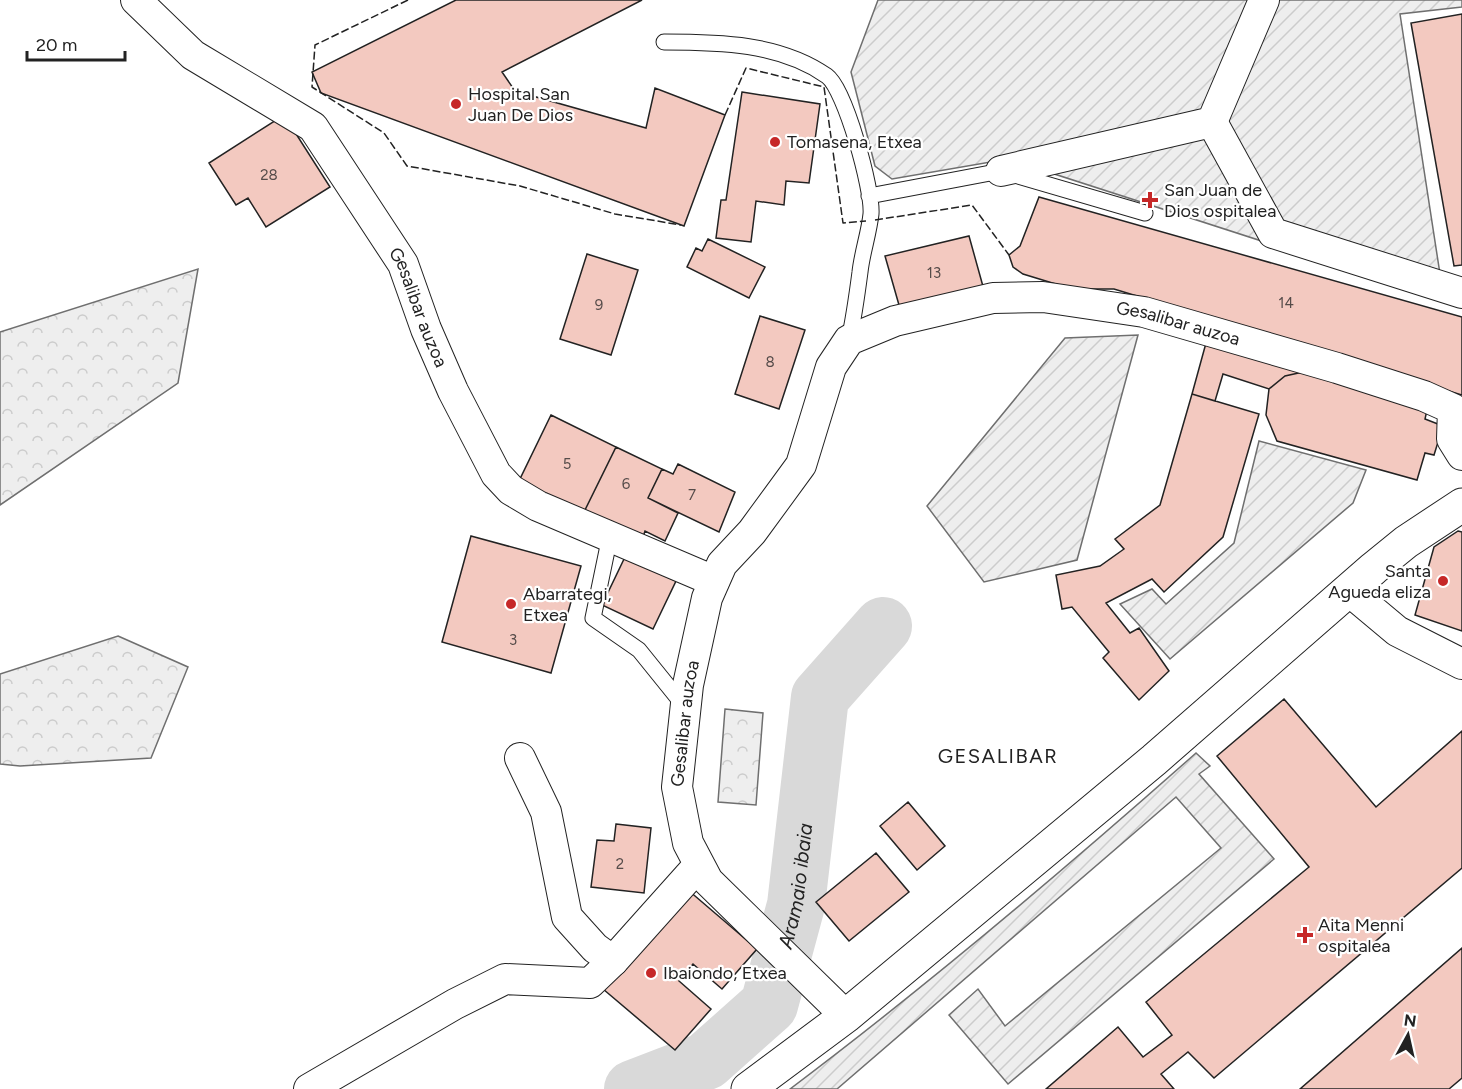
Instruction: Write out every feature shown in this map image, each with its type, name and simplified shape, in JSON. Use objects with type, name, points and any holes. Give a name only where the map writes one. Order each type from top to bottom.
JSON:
[{"type":"main road","points":[[748,1089],[846,1016],[1154,760],[1406,542],[1462,505]]},
{"type":"street","name":"Gesalibar auzoa","points":[[136,0],[193,55],[313,127],[403,264],[430,339],[496,474],[511,490],[538,506],[714,581]]},
{"type":"street","points":[[1212,122],[1264,0]]},
{"type":"street","points":[[1002,171],[1212,122]]},
{"type":"street","points":[[1212,122],[1273,233],[1462,293]]},
{"type":"street","name":"Gesalibar auzoa","points":[[846,1016],[808,982],[708,881],[698,866],[688,843],[677,787],[686,709],[707,598],[722,564],[752,532],[801,465],[831,367],[849,340],[895,321],[993,298],[1043,297],[1144,312],[1337,368],[1424,396],[1453,409],[1452,439],[1462,455]]},
{"type":"street","points":[[1348,590],[1397,631],[1462,664]]},
{"type":"street","points":[[520,758],[546,812],[567,917],[595,948],[613,962]]},
{"type":"street","points":[[309,1089],[455,1004],[505,979],[590,983],[613,962],[698,866]]},
{"type":"lane","name":"Gesalibar auzoa","points":[[664,42],[708,42],[760,48],[803,62],[830,78],[847,110],[872,212],[849,340]]},
{"type":"lane","points":[[869,196],[1002,171],[1145,213]]},
{"type":"lane","points":[[610,536],[593,618],[639,650],[686,709]]},
{"type":"green space","points":[[878,0],[1462,0],[1462,7],[1400,14],[1444,300],[1008,159],[892,179],[875,166],[851,72]]},
{"type":"green space","points":[[198,269],[178,383],[0,505],[0,332]]},
{"type":"green space","points":[[1138,335],[1077,560],[984,582],[927,506],[1065,338]]},
{"type":"green space","points":[[1259,441],[1366,470],[1353,503],[1170,659],[1120,604],[1152,589],[1166,604],[1234,543]]},
{"type":"green space","points":[[118,636],[188,667],[151,758],[20,766],[0,764],[0,674]]},
{"type":"green space","points":[[725,709],[763,713],[756,805],[718,802]]},
{"type":"green space","points":[[1196,753],[1210,766],[1199,774],[1274,859],[1008,1084],[949,1015],[978,989],[1005,1026],[1221,848],[1176,797],[837,1089],[790,1089],[996,925]]},
{"type":"building","name":"Hospital San Juan De Dios","points":[[456,0],[642,0],[502,72],[515,91],[646,128],[655,88],[725,115],[684,226],[321,93],[312,72]]},
{"type":"building","points":[[1462,14],[1462,265],[1454,266],[1411,23]]},
{"type":"building","name":"Tomasena, Etxea","points":[[742,92],[820,104],[809,183],[786,181],[784,205],[756,201],[751,242],[716,238],[721,200],[726,200]]},
{"type":"building","points":[[284,115],[330,187],[266,227],[248,198],[236,205],[209,163]]},
{"type":"building","points":[[1039,197],[1462,317],[1462,395],[1114,289],[1072,289],[1023,274],[1013,267],[1009,255],[1020,246]]},
{"type":"building","points":[[969,236],[984,290],[901,312],[885,256]]},
{"type":"building","points":[[708,239],[765,267],[749,298],[687,267],[696,248],[702,251]]},
{"type":"building","points":[[587,254],[638,270],[611,355],[560,339]]},
{"type":"building","points":[[760,316],[805,330],[779,409],[735,394]]},
{"type":"building","points":[[1206,343],[1303,372],[1285,376],[1269,389],[1223,374],[1215,401],[1192,394]]},
{"type":"building","points":[[1303,372],[1427,410],[1425,419],[1443,426],[1434,455],[1425,453],[1417,480],[1277,441],[1266,415],[1269,389],[1285,376]]},
{"type":"building","points":[[1192,394],[1259,414],[1223,537],[1164,592],[1152,579],[1106,603],[1130,633],[1139,628],[1169,671],[1139,700],[1103,658],[1109,652],[1072,607],[1062,609],[1056,575],[1100,566],[1124,549],[1115,539],[1160,505]]},
{"type":"building","points":[[551,415],[616,447],[584,512],[519,481]]},
{"type":"building","points":[[616,447],[662,469],[648,498],[678,513],[665,541],[645,531],[642,540],[584,512]]},
{"type":"building","points":[[678,464],[735,492],[719,532],[648,498],[662,469],[673,474]]},
{"type":"building","name":"Santa Agueda eliza","points":[[1458,531],[1462,532],[1462,631],[1415,615],[1434,547]]},
{"type":"building","name":"Abarrategi, Etxea","points":[[471,536],[581,566],[551,673],[442,642]]},
{"type":"building","points":[[625,557],[676,581],[653,629],[602,605]]},
{"type":"building","name":"Aita Menni ospitalea","points":[[1284,699],[1376,807],[1462,731],[1462,868],[1214,1078],[1188,1052],[1161,1074],[1174,1089],[1046,1089],[1118,1027],[1143,1057],[1172,1035],[1146,1002],[1309,867],[1217,756]]},
{"type":"building","points":[[908,802],[945,846],[917,870],[880,826]]},
{"type":"building","points":[[616,824],[651,828],[644,893],[591,887],[597,840],[614,841]]},
{"type":"building","points":[[876,853],[909,892],[849,941],[816,902]]},
{"type":"building","name":"Ibaiondo, Etxea","points":[[688,890],[757,949],[722,989],[693,964],[679,981],[711,1009],[675,1050],[603,989]]},
{"type":"building","points":[[1462,948],[1462,1078],[1449,1089],[1300,1089]]},
{"type":"waterway","name":"Aramaio ibaia","points":[[633,1089],[706,1061],[769,1005],[796,905],[820,697],[883,626]]},
{"type":"fence","points":[[408,0],[315,45],[312,87],[384,133],[407,166],[520,186],[615,214],[681,225]]},
{"type":"fence","points":[[725,115],[746,68],[824,87],[843,223],[866,221]]},
{"type":"fence","points":[[875,220],[972,205],[1009,255]]},
{"type":"place","name":"Hospital San Juan De Dios","points":[[456,104]]},
{"type":"place","name":"Tomasena, Etxea","points":[[775,142]]},
{"type":"place","name":"San Juan de Dios ospitalea","points":[[1150,200]]},
{"type":"place","name":"Santa Agueda eliza","points":[[1443,581]]},
{"type":"place","name":"Abarrategi, Etxea","points":[[511,604]]},
{"type":"place","name":"Aita Menni ospitalea","points":[[1305,935]]},
{"type":"place","name":"Ibaiondo, Etxea","points":[[651,973]]},
{"type":"district","name":"GESALIBAR","points":[[998,756]]}]
